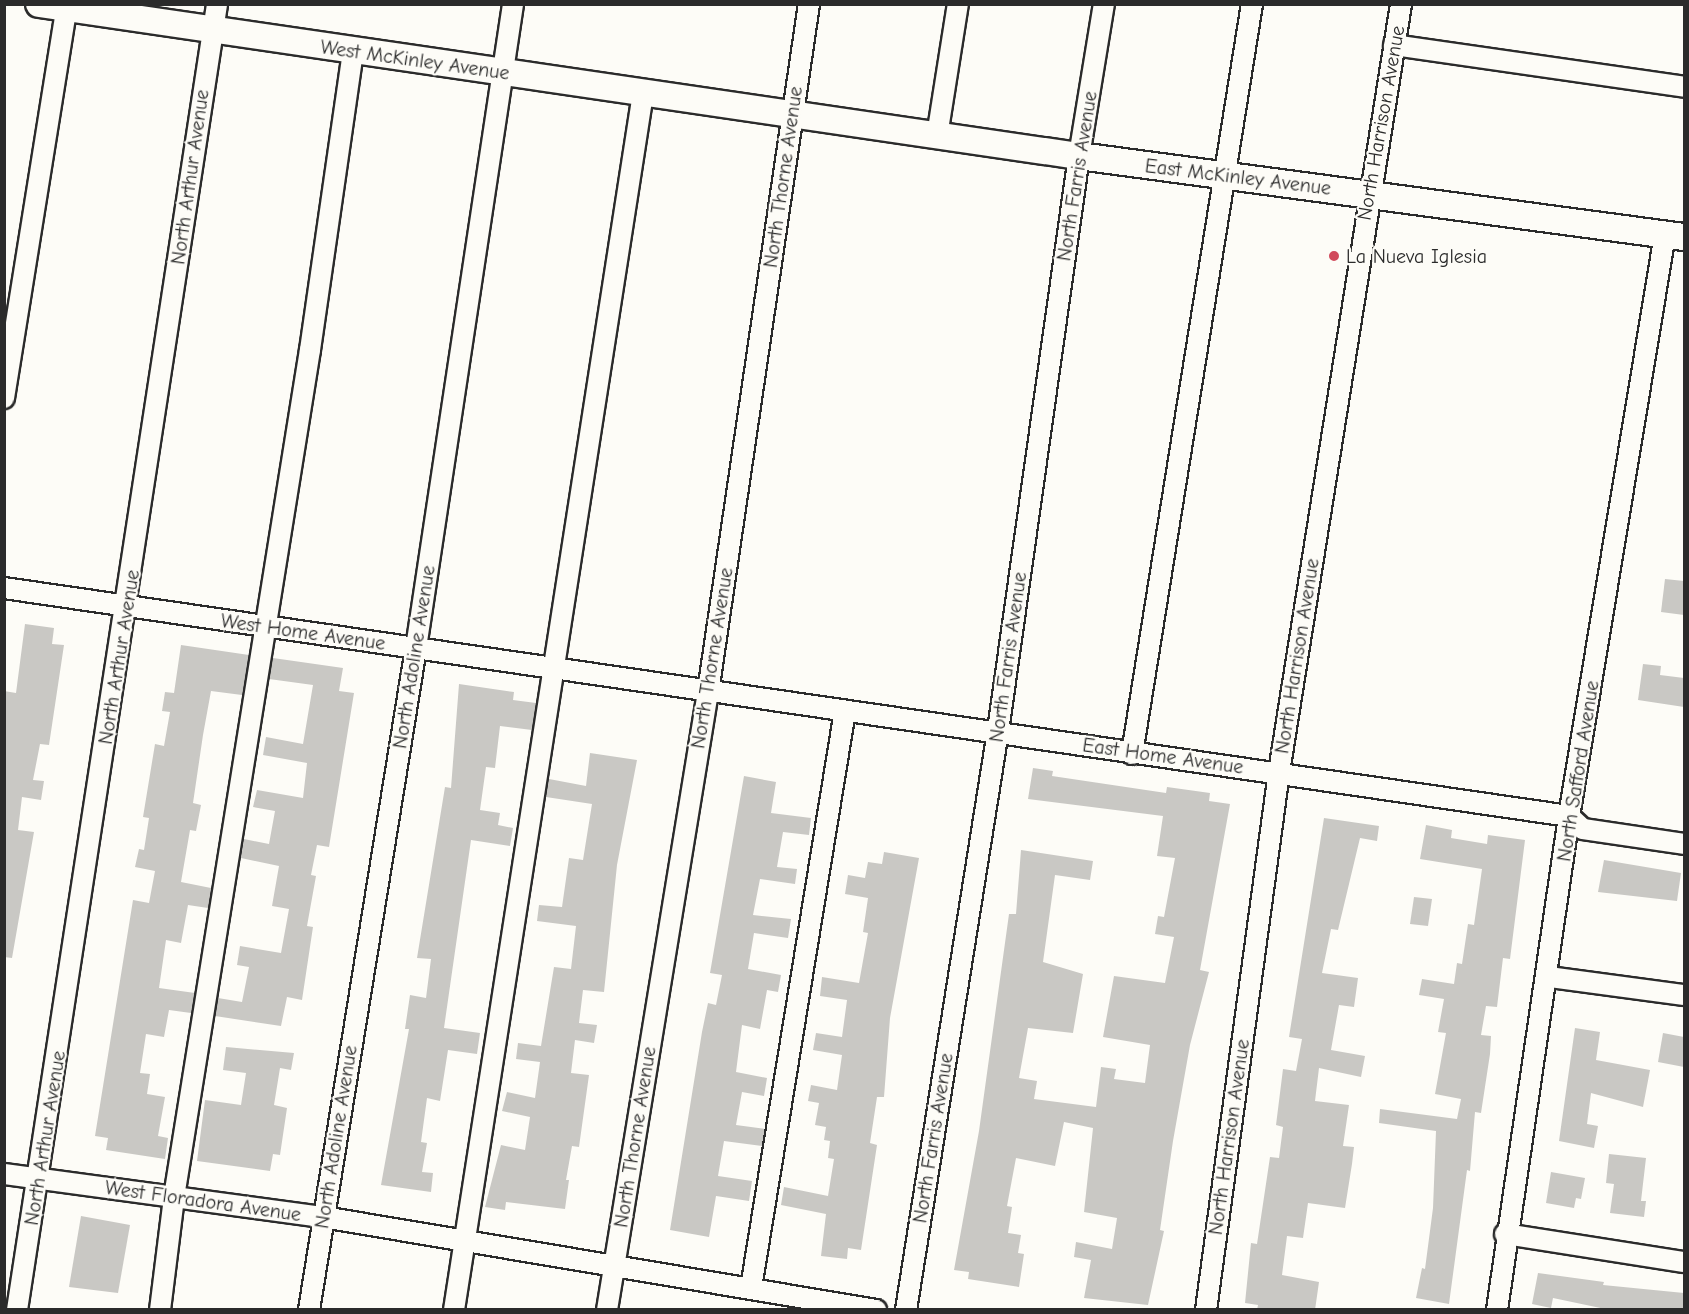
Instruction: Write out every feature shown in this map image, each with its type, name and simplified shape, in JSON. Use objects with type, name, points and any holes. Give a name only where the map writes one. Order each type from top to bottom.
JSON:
[{"type":"main road","name":"West McKinley Avenue","points":[[39,4],[792,115]]},
{"type":"main road","name":"East McKinley Avenue","points":[[792,115],[1675,236]]},
{"type":"street","name":"North Arthur Avenue","points":[[17,1310],[39,1179],[217,4]]},
{"type":"street","name":"North Adoline Avenue","points":[[309,1310],[416,648],[513,4]]},
{"type":"street","name":"North Thorne Avenue","points":[[607,1310],[708,692],[809,4]]},
{"type":"street","points":[[937,135],[958,4]]},
{"type":"street","name":"North Farris Avenue","points":[[906,1310],[998,731],[1079,156],[1104,4]]},
{"type":"street","points":[[1132,754],[1252,4]]},
{"type":"street","name":"North Harrison Avenue","points":[[1206,1310],[1279,772],[1368,194],[1401,4]]},
{"type":"street","points":[[4,398],[67,7]]},
{"type":"street","points":[[1394,45],[1684,87]]},
{"type":"street","points":[[160,1310],[174,1197],[353,51]]},
{"type":"street","points":[[454,1310],[643,93]]},
{"type":"street","name":"North Safford Avenue","points":[[1497,1310],[1505,1234],[1548,977],[1569,816],[1675,236]]},
{"type":"street","name":"West Home Avenue","points":[[4,588],[708,692]]},
{"type":"street","name":"East Home Avenue","points":[[708,692],[998,731],[1132,754],[1279,772],[1569,816],[1584,829],[1684,844]]},
{"type":"street","points":[[751,1288],[845,711]]},
{"type":"street","points":[[1548,977],[1684,994]]},
{"type":"street","name":"West Floradora Avenue","points":[[4,1174],[323,1217],[876,1310]]},
{"type":"street","points":[[1505,1234],[1684,1262]]},
{"type":"building","points":[[1665,579],[1684,581],[1684,615],[1661,612]]},
{"type":"building","points":[[25,624],[54,628],[52,644],[64,645],[49,745],[40,744],[33,780],[44,781],[41,800],[22,797],[18,830],[34,832],[12,958],[4,957],[4,691],[16,693]]},
{"type":"building","points":[[181,645],[249,655],[242,695],[211,691],[203,735],[193,803],[201,805],[196,831],[190,830],[181,882],[211,888],[208,908],[188,905],[181,943],[166,940],[159,988],[195,993],[191,1013],[169,1010],[164,1037],[146,1034],[140,1073],[150,1074],[147,1094],[165,1097],[158,1136],[168,1138],[165,1159],[106,1150],[108,1138],[95,1136],[133,900],[149,903],[155,871],[135,867],[139,849],[144,850],[149,818],[143,817],[155,744],[164,746],[170,712],[162,711],[165,692],[174,693]]},
{"type":"building","points":[[273,658],[343,668],[339,691],[354,693],[329,847],[317,845],[311,875],[316,876],[307,926],[313,927],[302,1000],[287,997],[281,1026],[215,1016],[218,998],[242,1002],[249,967],[237,965],[240,946],[281,953],[289,909],[272,906],[279,866],[241,858],[244,839],[269,844],[275,811],[253,807],[257,790],[303,798],[307,763],[263,755],[266,737],[303,744],[313,685],[269,679]]},
{"type":"building","points":[[1643,664],[1661,666],[1660,675],[1684,678],[1684,707],[1638,700]]},
{"type":"building","points":[[459,684],[514,692],[513,700],[536,703],[532,730],[500,726],[495,768],[486,767],[480,810],[500,813],[498,825],[513,828],[510,846],[471,840],[444,1028],[480,1033],[477,1054],[448,1050],[440,1101],[427,1098],[421,1142],[427,1143],[422,1172],[433,1173],[431,1192],[381,1185],[409,1029],[405,1029],[410,995],[426,998],[431,959],[417,958],[445,787],[451,788]]},
{"type":"building","points":[[590,753],[637,760],[617,865],[604,992],[583,990],[579,1023],[597,1025],[594,1043],[575,1040],[571,1073],[589,1075],[579,1147],[572,1146],[566,1180],[569,1180],[565,1209],[506,1202],[505,1210],[485,1207],[501,1145],[525,1150],[530,1117],[502,1111],[507,1092],[535,1098],[540,1062],[516,1059],[518,1043],[541,1046],[554,967],[571,969],[576,926],[537,921],[539,905],[562,907],[569,858],[583,860],[592,804],[546,797],[549,779],[586,786]]},
{"type":"building","points":[[1033,768],[1053,771],[1052,776],[1166,793],[1167,787],[1210,793],[1209,801],[1230,804],[1200,970],[1209,972],[1190,1045],[1160,1230],[1164,1231],[1148,1305],[1084,1298],[1091,1260],[1074,1257],[1076,1242],[1112,1249],[1117,1218],[1084,1212],[1093,1128],[1064,1122],[1055,1166],[1016,1158],[1007,1206],[1012,1207],[1008,1233],[1021,1235],[1018,1253],[1024,1254],[1019,1287],[968,1279],[969,1272],[954,1270],[979,1131],[1009,914],[1016,914],[1021,850],[1093,861],[1090,880],[1055,875],[1043,962],[1083,974],[1073,1033],[1028,1028],[1019,1078],[1037,1081],[1034,1099],[1096,1107],[1101,1067],[1116,1069],[1114,1079],[1145,1083],[1150,1045],[1103,1037],[1114,976],[1165,983],[1174,937],[1155,934],[1158,916],[1164,917],[1175,858],[1157,856],[1163,816],[1028,799]]},
{"type":"building","points":[[744,776],[776,782],[771,813],[811,818],[809,835],[783,832],[777,867],[797,869],[795,884],[760,879],[753,915],[791,919],[788,938],[754,933],[748,969],[781,975],[778,992],[767,990],[760,1029],[742,1025],[736,1072],[767,1078],[764,1096],[742,1092],[736,1125],[765,1129],[762,1146],[724,1141],[718,1176],[752,1181],[749,1201],[716,1196],[709,1237],[670,1230],[702,1032],[708,1003],[716,1005],[722,975],[710,973]]},
{"type":"building","points":[[1324,818],[1379,826],[1377,841],[1360,838],[1338,930],[1331,929],[1322,973],[1358,978],[1354,1007],[1339,1005],[1331,1050],[1365,1056],[1361,1077],[1319,1068],[1315,1101],[1349,1105],[1343,1146],[1354,1147],[1352,1164],[1345,1208],[1308,1203],[1303,1238],[1287,1236],[1282,1275],[1319,1282],[1315,1310],[1257,1310],[1258,1305],[1245,1303],[1251,1243],[1257,1244],[1270,1157],[1279,1158],[1283,1127],[1276,1125],[1283,1069],[1296,1071],[1302,1039],[1289,1037]]},
{"type":"building","points":[[1426,825],[1452,830],[1451,838],[1487,844],[1488,835],[1525,840],[1510,959],[1503,958],[1497,1007],[1486,1006],[1481,1035],[1491,1036],[1490,1054],[1481,1113],[1475,1112],[1470,1171],[1467,1170],[1449,1304],[1416,1298],[1422,1268],[1425,1269],[1433,1208],[1436,1131],[1379,1123],[1380,1109],[1457,1119],[1461,1099],[1435,1094],[1446,1033],[1438,1032],[1444,999],[1419,995],[1422,979],[1454,984],[1457,963],[1462,964],[1468,924],[1474,925],[1482,869],[1420,859]]},
{"type":"building","points":[[884,852],[919,858],[890,1018],[884,1097],[877,1097],[870,1143],[877,1145],[861,1250],[848,1248],[847,1259],[821,1256],[826,1214],[781,1205],[784,1187],[828,1196],[834,1159],[828,1158],[830,1141],[824,1140],[826,1127],[815,1125],[819,1103],[808,1101],[811,1085],[837,1090],[842,1055],[813,1050],[816,1033],[842,1037],[847,1000],[820,996],[822,977],[859,983],[868,933],[863,932],[868,898],[845,894],[848,875],[865,878],[868,862],[882,864]]},
{"type":"building","points":[[1604,860],[1681,873],[1677,901],[1598,892]]},
{"type":"building","points":[[1414,897],[1432,899],[1428,926],[1410,924]]},
{"type":"building","points":[[1575,1028],[1600,1032],[1596,1060],[1650,1070],[1643,1107],[1591,1093],[1587,1124],[1598,1126],[1594,1148],[1559,1141]]},
{"type":"building","points":[[1663,1033],[1684,1037],[1684,1067],[1658,1062]]},
{"type":"building","points":[[226,1047],[294,1053],[291,1070],[280,1068],[274,1105],[287,1108],[280,1155],[273,1154],[270,1171],[197,1161],[205,1100],[241,1105],[246,1073],[223,1070]]},
{"type":"building","points":[[1609,1154],[1646,1158],[1641,1201],[1646,1201],[1644,1217],[1610,1213],[1614,1184],[1606,1183]]},
{"type":"building","points":[[1551,1172],[1585,1178],[1581,1199],[1576,1198],[1574,1208],[1546,1203]]},
{"type":"building","points":[[81,1216],[130,1225],[118,1293],[69,1287]]},
{"type":"building","points":[[1538,1273],[1604,1282],[1603,1285],[1684,1293],[1684,1310],[1610,1310],[1553,1298],[1551,1308],[1532,1304]]},
{"type":"place","name":"La Nueva Iglesia","points":[[1334,256]]}]
